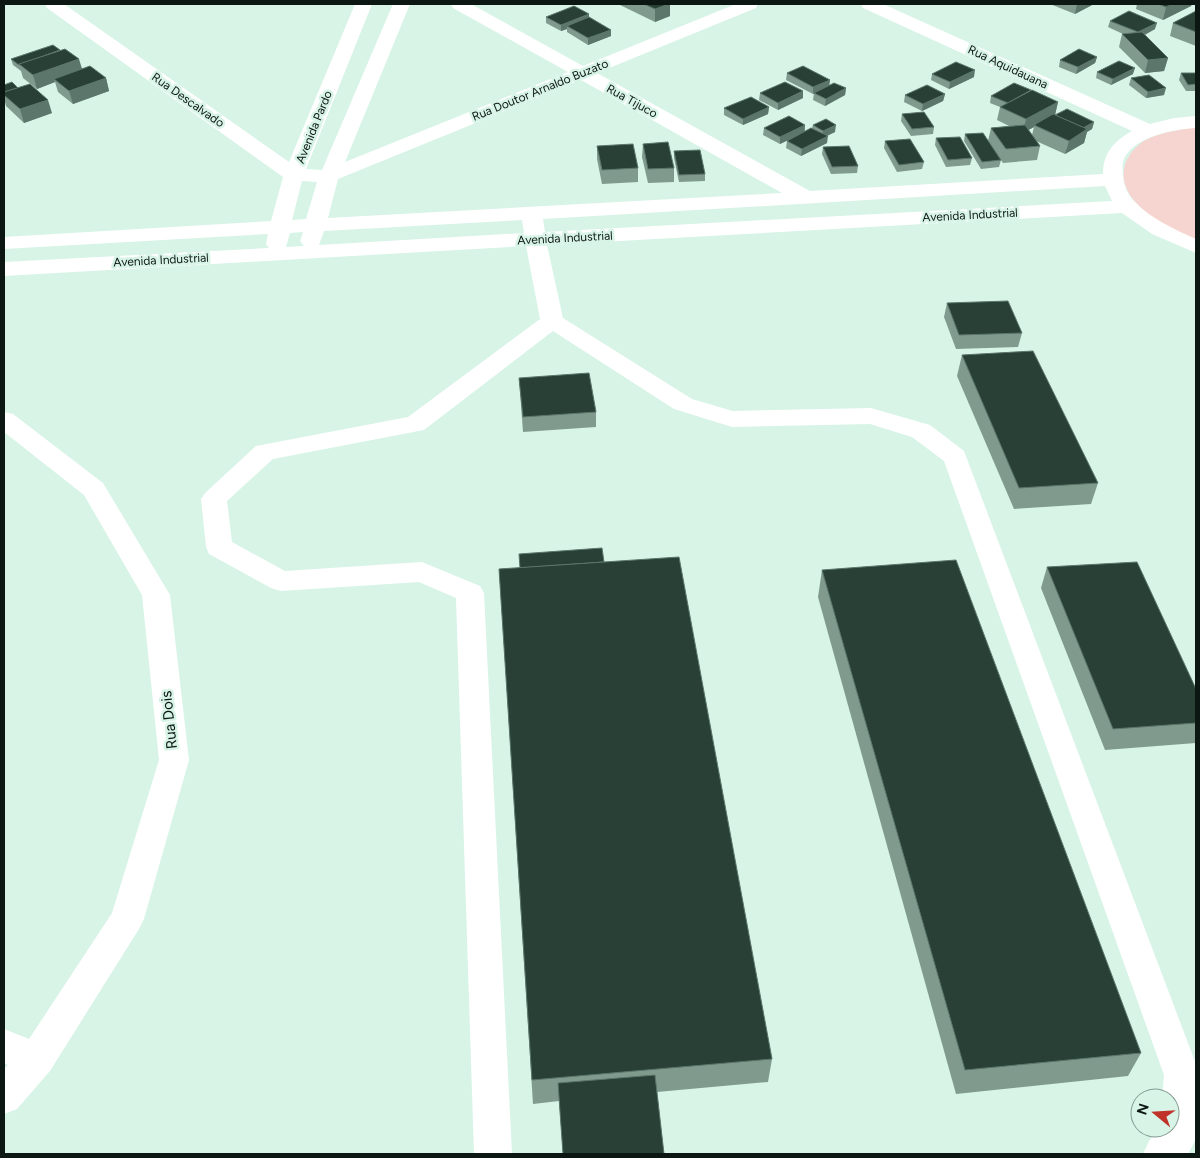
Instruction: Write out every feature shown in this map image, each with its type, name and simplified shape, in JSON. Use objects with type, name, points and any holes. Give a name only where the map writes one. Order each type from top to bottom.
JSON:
[{"type":"street","name":"Rua Descalvado","points":[[53,4],[294,176]]},
{"type":"street","name":"Avenida Pardo","points":[[276,254],[280,227],[294,176],[364,4]]},
{"type":"street","points":[[308,252],[329,176],[401,4]]},
{"type":"street","name":"Rua Tijuco","points":[[459,4],[806,198]]},
{"type":"street","name":"Rua Doutor Arnaldo Buzato","points":[[329,176],[750,4]]},
{"type":"street","name":"Rua Aquidauana","points":[[869,4],[1148,131]]},
{"type":"street","points":[[1196,122],[1184,122],[1148,131],[1126,143],[1113,160],[1112,180],[1127,206],[1158,230],[1196,247]]},
{"type":"street","points":[[294,176],[329,176]]},
{"type":"street","name":"Avenida Industrial","points":[[4,243],[1112,180]]},
{"type":"street","points":[[806,198],[820,224]]},
{"type":"street","name":"Avenida Industrial","points":[[4,268],[1127,206]]},
{"type":"street","points":[[532,213],[535,240],[552,321],[683,404],[732,418],[871,416],[921,431],[955,457],[1182,1075],[1178,1139],[1162,1154]]},
{"type":"street","points":[[493,1154],[470,592],[422,572],[281,581],[219,547],[214,499],[265,452],[415,424],[552,321]]},
{"type":"street","name":"Rua Dois","points":[[4,420],[94,490],[156,595],[174,760],[127,919],[36,1059],[4,1096]]},
{"type":"street","points":[[4,1046],[36,1059]]},
{"type":"shaded area","points":[[1196,127],[1196,240],[1172,229],[1146,212],[1128,191],[1124,178],[1125,165],[1128,158],[1144,141],[1163,133]]},
{"type":"building","points":[[644,4],[669,4],[655,9]]},
{"type":"building","points":[[1158,4],[1173,4],[1166,7]]},
{"type":"building","points":[[574,6],[589,14],[561,25],[546,17]]},
{"type":"building","points":[[1129,11],[1157,23],[1138,32],[1110,21]]},
{"type":"building","points":[[1196,11],[1196,32],[1173,23]]},
{"type":"building","points":[[589,17],[611,30],[588,38],[567,26]]},
{"type":"building","points":[[1142,32],[1168,58],[1148,60],[1122,34]]},
{"type":"building","points":[[53,45],[60,50],[19,65],[11,59]]},
{"type":"building","points":[[65,49],[79,59],[33,75],[19,64]]},
{"type":"building","points":[[1079,49],[1097,57],[1078,67],[1060,60]]},
{"type":"building","points":[[1119,61],[1135,68],[1113,79],[1097,72]]},
{"type":"building","points":[[956,62],[975,70],[950,82],[932,74]]},
{"type":"building","points":[[90,66],[106,78],[69,91],[54,79]]},
{"type":"building","points":[[803,66],[830,80],[813,87],[787,73]]},
{"type":"building","points":[[1181,73],[1196,73],[1196,84],[1188,85]]},
{"type":"building","points":[[1149,75],[1166,88],[1148,92],[1131,78]]},
{"type":"building","points":[[12,82],[18,88],[4,92],[4,85]]},
{"type":"building","points":[[785,82],[803,91],[778,103],[760,93]]},
{"type":"building","points":[[834,83],[846,88],[826,99],[814,93]]},
{"type":"building","points":[[1014,83],[1031,90],[1008,103],[991,96]]},
{"type":"building","points":[[30,84],[48,100],[20,109],[4,95],[4,92]]},
{"type":"building","points":[[927,85],[945,94],[923,104],[905,95]]},
{"type":"building","points":[[1032,90],[1058,102],[1026,119],[1000,107]]},
{"type":"building","points":[[751,97],[769,107],[743,119],[724,108]]},
{"type":"building","points":[[1067,109],[1094,122],[1083,128],[1055,115]]},
{"type":"building","points":[[924,112],[934,127],[912,129],[902,114]]},
{"type":"building","points":[[1053,114],[1087,129],[1069,141],[1034,125]]},
{"type":"building","points":[[789,116],[805,125],[780,137],[764,128]]},
{"type":"building","points":[[826,119],[836,125],[823,131],[813,125]]},
{"type":"building","points":[[1025,125],[1040,146],[1006,149],[991,128]]},
{"type":"building","points":[[811,128],[828,136],[802,149],[787,141]]},
{"type":"building","points":[[983,133],[1001,160],[982,162],[965,134]]},
{"type":"building","points":[[960,137],[972,158],[948,160],[936,138]]},
{"type":"building","points":[[910,139],[924,162],[899,165],[885,141]]},
{"type":"building","points":[[668,142],[674,168],[648,169],[643,144]]},
{"type":"building","points":[[633,144],[638,168],[602,170],[597,146]]},
{"type":"building","points":[[849,146],[858,166],[832,167],[823,147]]},
{"type":"building","points":[[700,150],[705,174],[679,175],[674,151]]},
{"type":"building","points":[[1008,301],[1022,333],[959,335],[947,303]]},
{"type":"building","points":[[1033,351],[1098,483],[1019,488],[962,355]]},
{"type":"building","points":[[589,373],[596,412],[523,417],[519,378]]},
{"type":"building","points":[[602,548],[604,562],[520,568],[519,554]]},
{"type":"building","points":[[679,557],[772,1059],[532,1080],[499,569]]},
{"type":"building","points":[[956,560],[1141,1053],[965,1070],[822,570]]},
{"type":"building","points":[[1137,562],[1196,689],[1196,723],[1113,729],[1047,567]]},
{"type":"building","points":[[655,1075],[664,1154],[563,1154],[558,1083]]}]
